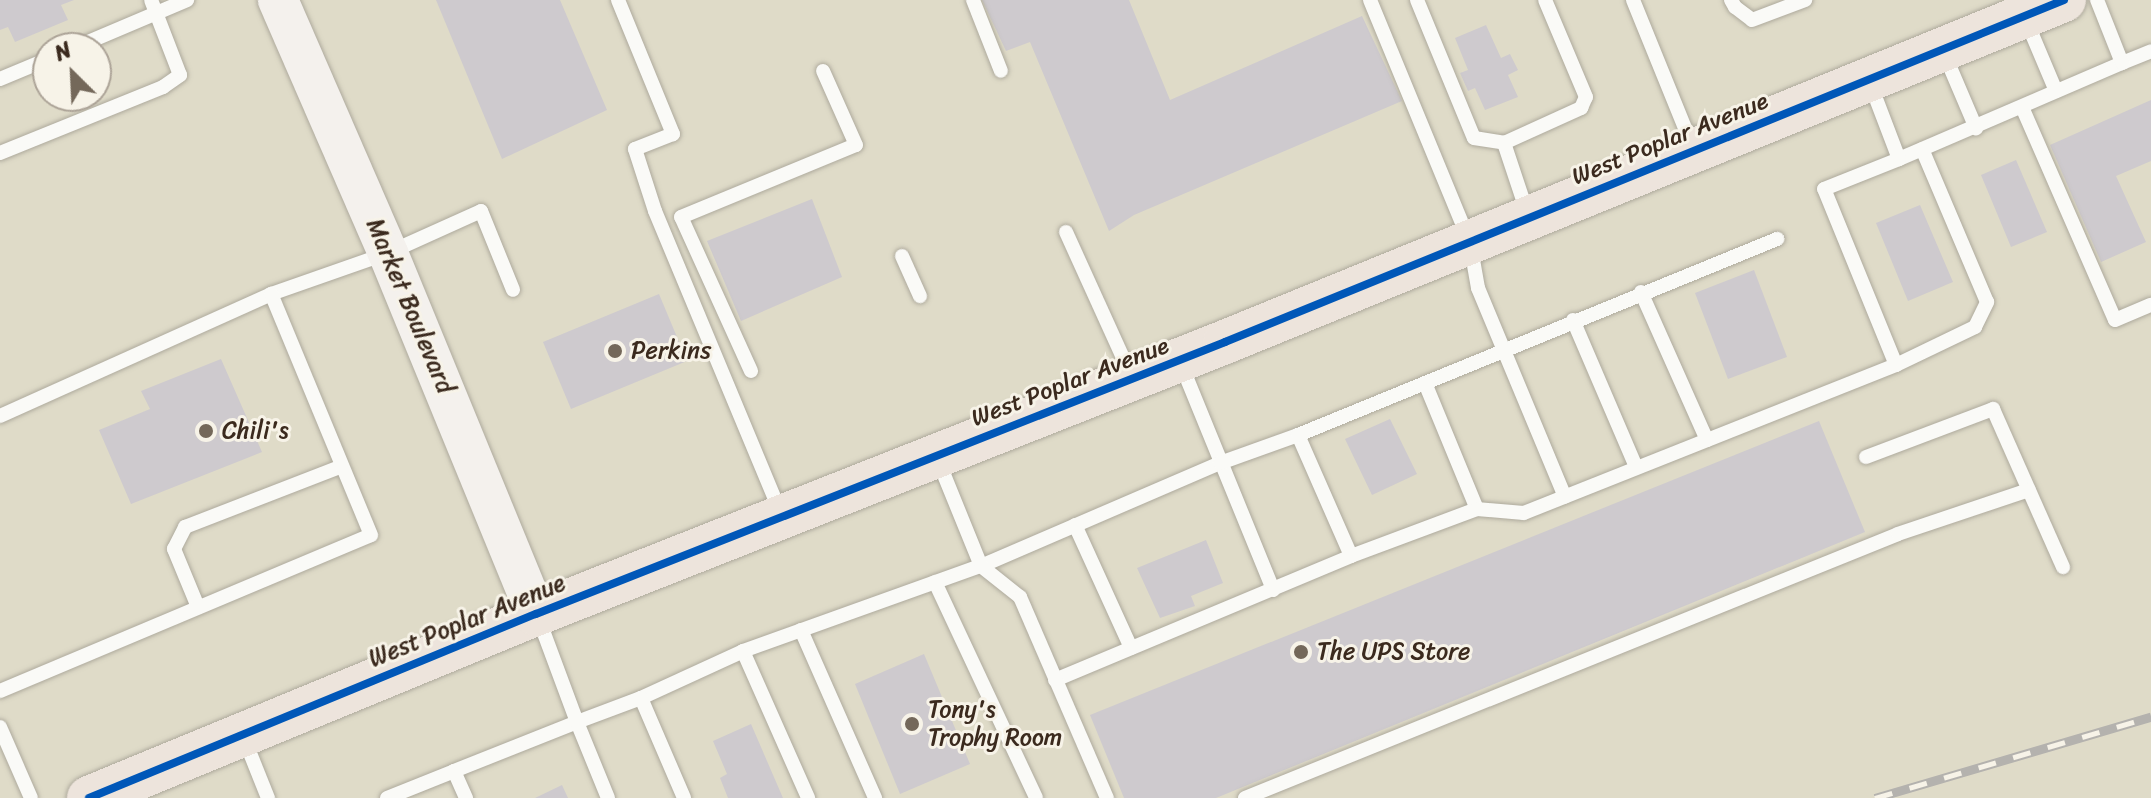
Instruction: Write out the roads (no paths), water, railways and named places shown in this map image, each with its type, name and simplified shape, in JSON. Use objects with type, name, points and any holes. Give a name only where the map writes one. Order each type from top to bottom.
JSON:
[{"type":"main road","name":"West Poplar Avenue","points":[[89,798],[536,614],[1470,243],[2044,6]]},
{"type":"street","name":"Market Boulevard","points":[[278,0],[388,253],[536,614]]},
{"type":"lane","points":[[105,32],[154,7],[187,0]]},
{"type":"lane","points":[[618,0],[673,134],[635,149],[655,211],[782,517]]},
{"type":"lane","points":[[973,0],[1001,71]]},
{"type":"lane","points":[[1370,0],[1470,243],[1478,288],[1565,497]]},
{"type":"lane","points":[[1417,0],[1474,138],[1504,143],[1581,108],[1586,97],[1545,0]]},
{"type":"lane","points":[[1633,0],[1694,151]]},
{"type":"lane","points":[[1731,0],[1752,20],[1805,0]]},
{"type":"lane","points":[[2097,0],[2122,63]]},
{"type":"lane","points":[[2044,6],[2056,91]]},
{"type":"lane","points":[[0,153],[163,87],[180,75],[154,7]]},
{"type":"lane","points":[[1943,49],[1976,128]]},
{"type":"lane","points":[[1896,365],[1824,189],[1976,128],[2151,51]]},
{"type":"lane","points":[[0,79],[32,66]]},
{"type":"lane","points":[[751,371],[681,217],[856,145],[823,71]]},
{"type":"lane","points":[[1868,80],[1899,159]]},
{"type":"lane","points":[[2022,107],[2115,320],[2151,305]]},
{"type":"lane","points":[[1504,143],[1529,218]]},
{"type":"lane","points":[[1055,680],[1351,556],[1477,509],[1524,513],[1896,365],[1975,327],[1987,302],[1922,149]]},
{"type":"lane","points":[[0,416],[271,294],[388,253],[481,211],[513,290]]},
{"type":"lane","points":[[1066,232],[1132,379]]},
{"type":"lane","points":[[387,798],[641,698],[743,651],[981,566],[1220,463],[1298,435],[1641,292],[1777,239]]},
{"type":"lane","points":[[902,256],[920,296]]},
{"type":"lane","points":[[1641,292],[1707,440]]},
{"type":"lane","points":[[0,691],[371,535],[271,294]]},
{"type":"lane","points":[[1573,320],[1636,467]]},
{"type":"lane","points":[[1180,360],[1273,590]]},
{"type":"lane","points":[[1425,383],[1477,509]]},
{"type":"lane","points":[[1866,457],[1993,409],[2063,567]]},
{"type":"lane","points":[[1298,435],[1351,556]]},
{"type":"lane","points":[[936,456],[981,566],[1020,597],[1107,798]]},
{"type":"lane","points":[[198,607],[174,549],[185,527],[342,466]]},
{"type":"lane","points":[[1245,798],[1272,793],[1898,534],[2029,490]]},
{"type":"lane","points":[[1075,525],[1131,648]]},
{"type":"lane","points":[[935,582],[1036,798]]},
{"type":"lane","points":[[536,614],[608,798]]},
{"type":"lane","points":[[801,630],[875,798]]},
{"type":"lane","points":[[743,651],[808,798]]},
{"type":"lane","points":[[641,698],[684,798]]},
{"type":"lane","points":[[0,727],[31,798]]},
{"type":"lane","points":[[243,734],[268,798]]},
{"type":"lane","points":[[454,771],[466,798]]},
{"type":"railway","points":[[1875,798],[2151,717]]},
{"type":"place","name":"Perkins","points":[[615,351]]},
{"type":"place","name":"Chili's","points":[[206,431]]},
{"type":"place","name":"The UPS Store","points":[[1301,652]]},
{"type":"place","name":"Tony's Trophy Room","points":[[912,724]]}]
